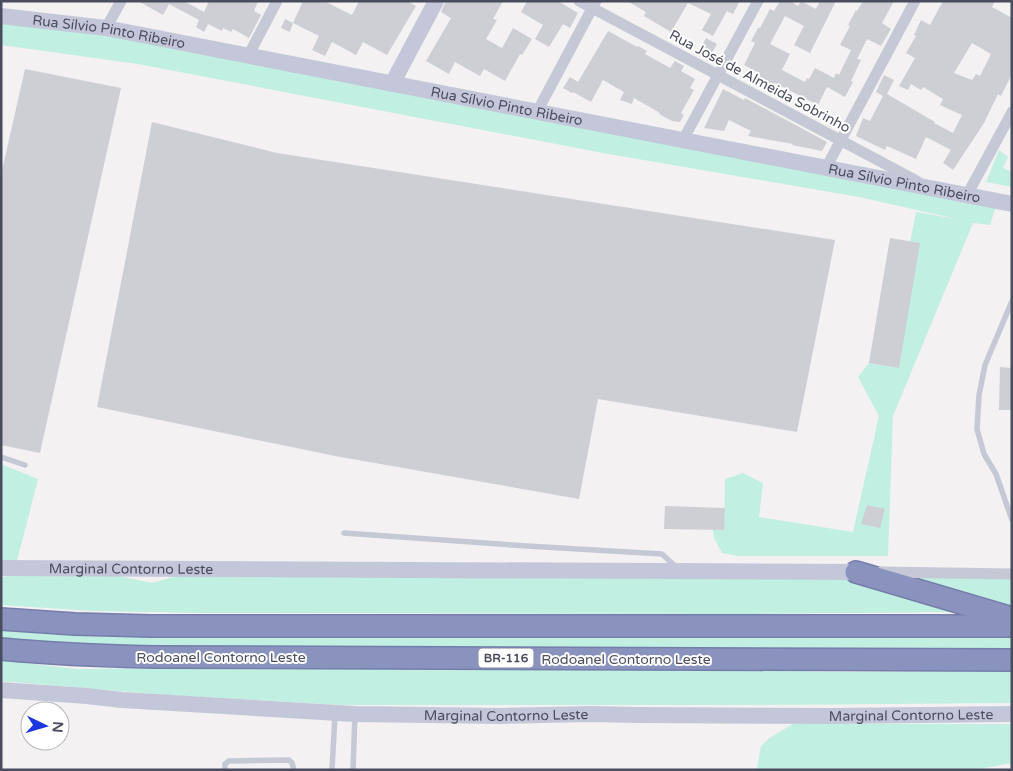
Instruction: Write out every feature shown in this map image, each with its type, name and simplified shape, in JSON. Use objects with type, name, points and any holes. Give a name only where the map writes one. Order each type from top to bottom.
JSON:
[{"type":"highway","points":[[856,572],[1012,618]]},
{"type":"highway","points":[[1,619],[75,624],[151,626],[1012,626]]},
{"type":"highway","name":"Rodoanel Contorno Leste","points":[[1,649],[155,658],[1012,660]]},
{"type":"main road","points":[[392,84],[436,1]]},
{"type":"main road","name":"Rua Sílvio Pinto Ribeiro","points":[[1,16],[106,28],[1012,204]]},
{"type":"main road","name":"Marginal Contorno Leste","points":[[1,568],[856,572]]},
{"type":"main road","name":"Marginal Contorno Leste","points":[[1,690],[122,700],[355,714],[502,716],[591,714],[638,716],[1012,714]]},
{"type":"street","points":[[106,28],[121,1]]},
{"type":"street","points":[[248,56],[277,1]]},
{"type":"street","name":"Rua José de Almeida Sobrinho","points":[[578,1],[594,5],[718,76],[928,187]]},
{"type":"street","points":[[683,140],[758,1]]},
{"type":"street","points":[[826,168],[915,1]]},
{"type":"street","points":[[537,112],[594,5]]},
{"type":"street","points":[[967,195],[1012,112]]},
{"type":"street","name":"Marginal Contorno Leste","points":[[856,572],[1012,574]]},
{"type":"lane","points":[[1012,301],[985,365],[979,394],[977,429],[984,454],[996,474],[1012,520]]},
{"type":"lane","points":[[1,457],[25,465]]},
{"type":"lane","points":[[344,533],[517,546],[662,554],[680,571]]},
{"type":"lane","points":[[332,770],[335,713]]},
{"type":"lane","points":[[353,770],[355,714]]},
{"type":"lane","points":[[225,770],[225,764],[229,761],[289,760],[292,762],[294,770]]},
{"type":"green space","points":[[1,21],[104,33],[996,206],[990,225],[973,223],[893,416],[888,556],[738,556],[722,553],[714,538],[713,530],[724,530],[725,479],[743,473],[763,483],[759,517],[853,532],[879,416],[858,377],[869,363],[899,368],[910,242],[916,212],[957,219],[859,197],[603,153],[138,64],[1,45]]},
{"type":"green space","points":[[999,150],[1008,157],[1003,168],[1012,172],[1012,187],[986,182]]},
{"type":"green space","points":[[1,464],[38,479],[17,561],[1,560]]},
{"type":"green space","points":[[22,575],[119,576],[152,583],[180,575],[854,576],[960,612],[747,614],[205,613],[93,611],[1,605],[1,577]]},
{"type":"green space","points":[[908,578],[1012,578],[1012,607]]},
{"type":"green space","points":[[1,625],[1012,633],[1012,650],[102,646],[1,639]]},
{"type":"green space","points":[[1,660],[77,669],[266,667],[849,672],[1012,671],[1012,703],[343,705],[166,695],[1,681]]},
{"type":"green space","points":[[793,724],[1012,724],[1012,763],[974,770],[757,770],[761,746],[771,737]]},
{"type":"building","points":[[138,1],[184,1],[204,12],[209,1],[258,1],[254,11],[261,15],[249,38],[233,29],[231,32],[223,28],[222,31],[208,24],[204,32],[196,27],[199,20],[169,4],[163,15]]},
{"type":"building","points":[[303,1],[324,1],[352,15],[359,1],[407,1],[416,6],[387,55],[363,42],[356,55],[332,42],[325,56],[312,50],[319,36],[293,23]]},
{"type":"building","points":[[446,1],[503,1],[493,19],[497,20],[486,39],[502,48],[513,28],[532,39],[522,55],[520,54],[505,81],[484,69],[480,76],[455,62],[449,74],[426,61],[451,18],[441,12]]},
{"type":"building","points":[[527,1],[558,1],[578,13],[570,28],[563,24],[549,47],[535,39],[543,25],[521,12]]},
{"type":"building","points":[[627,1],[740,1],[733,14],[727,11],[713,36],[702,30],[711,14],[688,3],[671,32],[644,16],[646,12]]},
{"type":"building","points":[[780,1],[790,1],[798,6],[801,1],[816,9],[820,1],[836,1],[810,53],[794,45],[804,26],[785,16],[770,44],[790,54],[782,70],[805,82],[807,78],[809,79],[815,68],[834,78],[836,73],[839,75],[851,50],[840,45],[850,26],[848,25],[863,1],[894,1],[882,23],[891,29],[881,46],[867,39],[857,59],[861,60],[845,97],[827,87],[818,105],[775,83],[772,88],[755,79],[759,73],[744,65],[755,43],[751,41],[758,28],[760,28],[770,9],[774,11]]},
{"type":"building","points":[[943,1],[995,1],[992,7],[1012,18],[1012,74],[1001,96],[998,94],[984,123],[953,170],[943,163],[951,150],[926,137],[916,159],[887,146],[885,150],[856,136],[863,118],[870,121],[883,96],[876,92],[884,75],[894,80],[887,94],[953,133],[962,115],[940,105],[943,99],[923,87],[921,90],[911,84],[908,90],[899,86],[915,58],[906,53],[916,36],[914,35],[921,20],[930,25]],"holes":[[[972,43],[991,54],[980,76],[976,74],[972,80],[954,73]]]},
{"type":"building","points":[[285,19],[293,23],[290,32],[281,28]]},
{"type":"building","points":[[608,31],[647,51],[645,54],[670,68],[675,61],[684,66],[681,71],[695,79],[690,88],[694,90],[681,113],[684,115],[680,122],[672,121],[634,98],[632,104],[620,100],[624,92],[603,80],[591,102],[563,88],[570,77],[578,82]]},
{"type":"building","points":[[706,38],[717,44],[711,55],[700,49]]},
{"type":"building","points":[[25,69],[121,88],[40,453],[1,445],[1,175]]},
{"type":"building","points":[[723,89],[744,100],[745,98],[827,142],[822,151],[748,136],[751,131],[729,120],[724,131],[704,128]]},
{"type":"building","points":[[152,122],[277,153],[835,240],[797,432],[598,399],[579,499],[335,456],[97,407]]},
{"type":"building","points":[[890,238],[920,243],[899,368],[869,363]]},
{"type":"building","points":[[1000,367],[1012,368],[1012,410],[999,410]]},
{"type":"building","points":[[867,505],[885,509],[880,528],[861,524]]},
{"type":"building","points":[[665,506],[725,508],[724,530],[664,529]]}]
